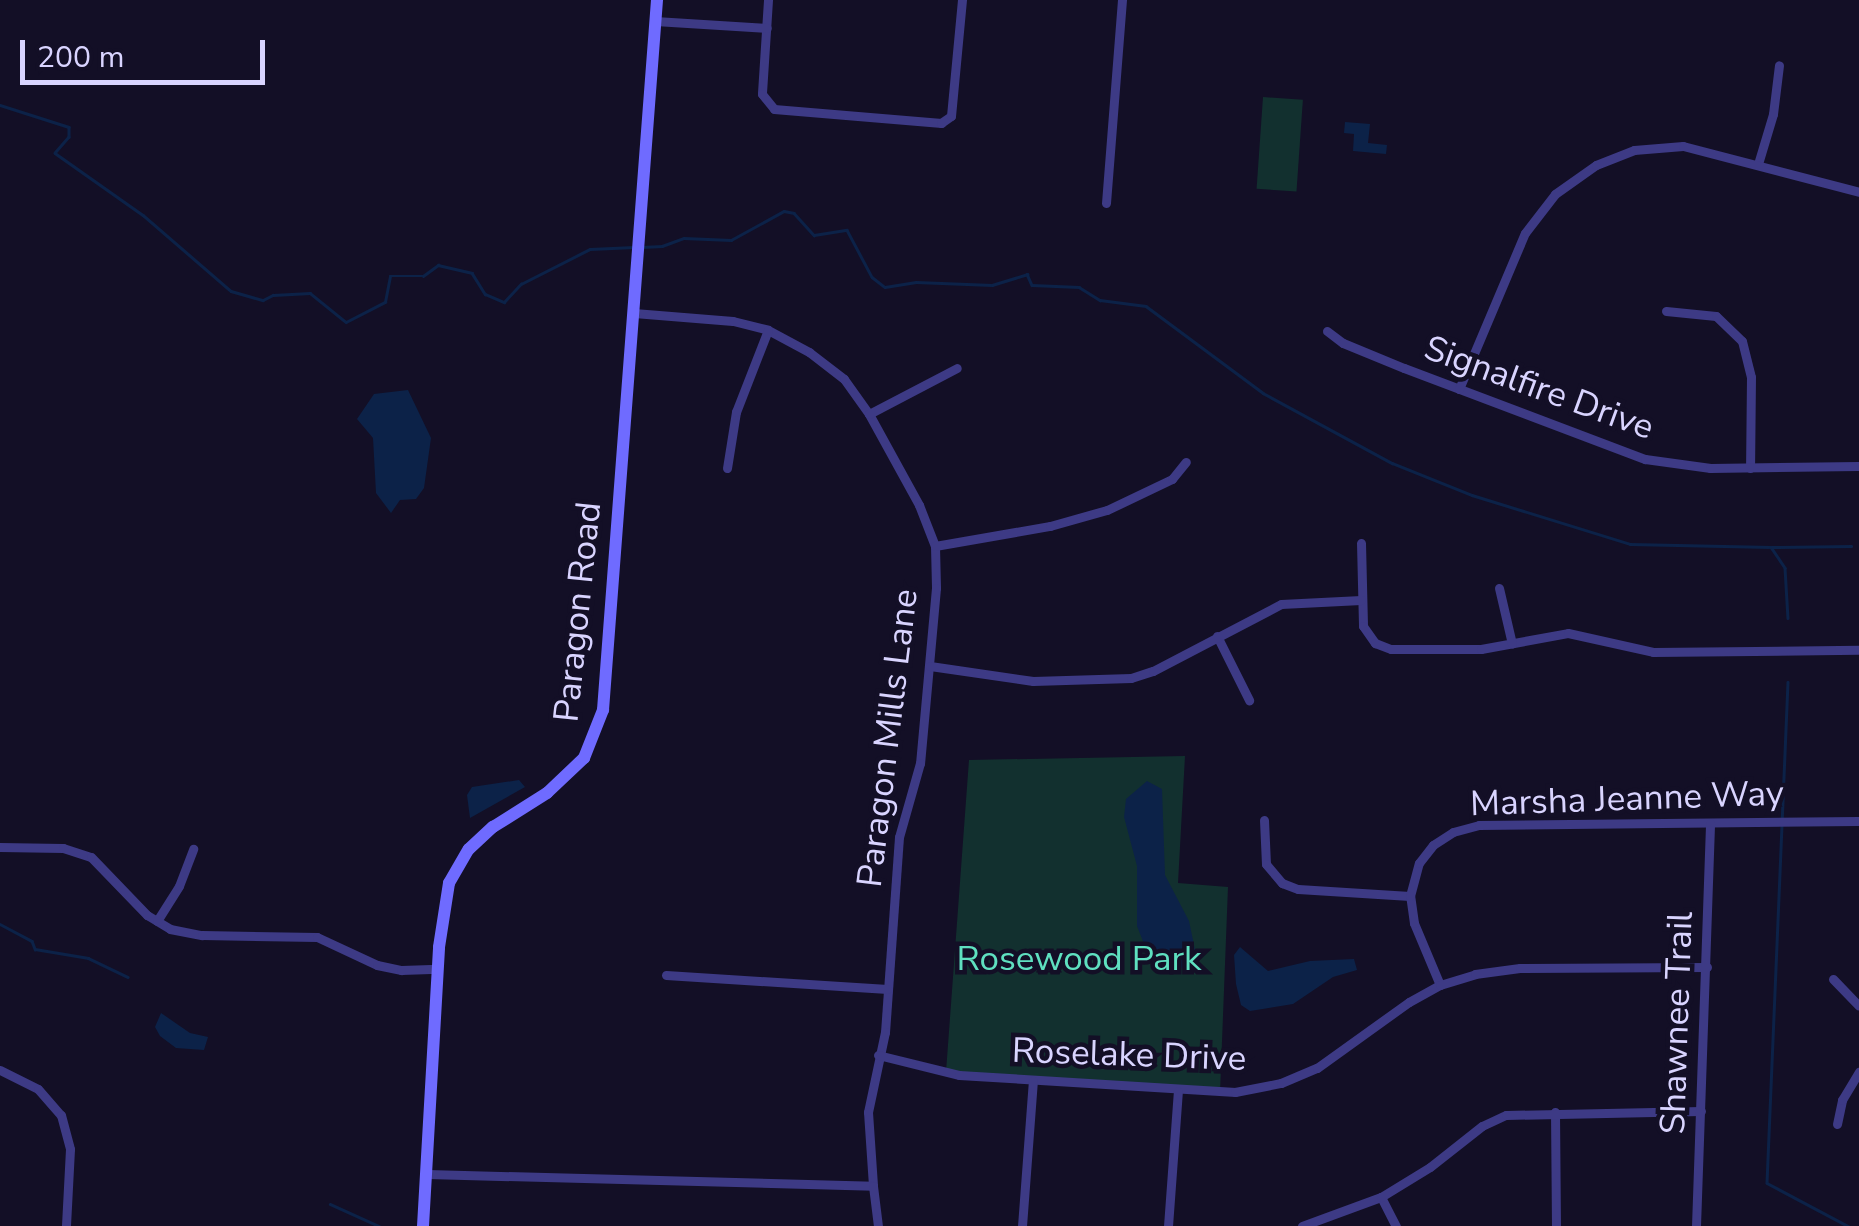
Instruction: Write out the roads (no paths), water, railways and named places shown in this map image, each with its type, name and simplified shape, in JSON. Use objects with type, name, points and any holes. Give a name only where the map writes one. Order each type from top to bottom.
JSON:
[{"type":"street","name":"Paragon Road","points":[[423,1226],[438,969],[449,883],[470,849],[493,827],[539,799],[573,770],[590,750],[600,724],[657,0]]},
{"type":"street","points":[[768,0],[762,94],[774,109],[940,123],[952,116],[962,0]]},
{"type":"street","points":[[1106,203],[1122,0]]},
{"type":"street","points":[[656,21],[767,28]]},
{"type":"street","points":[[1758,164],[1774,114],[1779,65]]},
{"type":"street","points":[[1459,390],[1525,233],[1569,182],[1596,165],[1650,147],[1697,148],[1859,192]]},
{"type":"street","points":[[1666,311],[1716,316],[1742,341],[1750,376],[1750,468]]},
{"type":"street","name":"Paragon Mills Lane","points":[[634,314],[734,320],[768,330],[810,352],[844,380],[869,414],[919,505],[935,546],[930,666],[920,763],[899,838],[888,989],[868,1112],[878,1226]]},
{"type":"street","points":[[727,468],[736,412],[768,330]]},
{"type":"street","name":"Signalfire Drive","points":[[1328,331],[1343,343],[1632,456],[1679,465],[1859,466]]},
{"type":"street","points":[[869,414],[957,368]]},
{"type":"street","points":[[935,546],[1050,526],[1108,510],[1172,478],[1186,462]]},
{"type":"street","points":[[1361,543],[1366,633],[1384,647],[1480,649],[1568,633],[1653,652],[1859,650]]},
{"type":"street","points":[[1499,588],[1512,644]]},
{"type":"street","points":[[930,666],[1033,680],[1121,680],[1154,671],[1280,604],[1362,600]]},
{"type":"street","points":[[1217,636],[1248,700]]},
{"type":"street","points":[[1264,820],[1266,864],[1282,883],[1298,889],[1410,896],[1414,922],[1440,985]]},
{"type":"street","name":"Marsha Jeanne Way","points":[[1410,896],[1414,873],[1426,854],[1442,838],[1468,827],[1859,822]]},
{"type":"street","name":"Shawnee Trail","points":[[1696,1226],[1710,823]]},
{"type":"street","points":[[0,847],[62,848],[91,857],[170,929],[202,935],[317,938],[377,965],[401,970],[438,969]]},
{"type":"street","points":[[158,921],[180,886],[192,848]]},
{"type":"street","name":"Roselake Drive","points":[[878,1055],[959,1075],[1235,1092],[1298,1077],[1334,1059],[1399,1009],[1440,985],[1520,968],[1707,967]]},
{"type":"street","points":[[666,975],[888,989]]},
{"type":"street","points":[[1833,979],[1859,1006]]},
{"type":"street","points":[[0,1070],[38,1089],[61,1115],[70,1149],[66,1226]]},
{"type":"street","points":[[1837,1124],[1842,1100],[1859,1072]]},
{"type":"street","points":[[1022,1226],[1033,1080]]},
{"type":"street","points":[[1168,1226],[1178,1091]]},
{"type":"street","points":[[1302,1226],[1381,1197],[1496,1119],[1518,1113],[1701,1111]]},
{"type":"street","points":[[1554,1112],[1556,1226]]},
{"type":"street","points":[[427,1174],[873,1186]]},
{"type":"street","points":[[1381,1197],[1396,1226]]},
{"type":"water","points":[[1345,122],[1370,124],[1368,143],[1387,145],[1386,154],[1353,151],[1354,134],[1344,133]]},
{"type":"water","points":[[408,390],[431,438],[424,488],[416,499],[400,500],[391,513],[376,493],[373,438],[357,419],[374,394]]},
{"type":"water","points":[[519,780],[525,787],[470,818],[467,795],[472,787]]},
{"type":"water","points":[[1147,781],[1162,789],[1165,875],[1189,921],[1199,969],[1174,967],[1146,949],[1137,926],[1137,866],[1124,817],[1126,799]]},
{"type":"water","points":[[1240,947],[1268,971],[1310,961],[1354,959],[1357,970],[1333,977],[1293,1004],[1250,1011],[1241,1005],[1236,984],[1234,955]]},
{"type":"water","points":[[161,1013],[190,1033],[208,1037],[204,1050],[176,1048],[160,1036],[155,1027]]},
{"type":"waterway","points":[[0,105],[69,127],[69,137],[55,153],[143,215],[231,291],[263,300],[273,295],[310,293],[346,322],[385,302],[390,276],[423,276],[438,265],[472,273],[485,294],[504,302],[521,284],[590,249],[634,247]]},
{"type":"waterway","points":[[642,247],[662,246],[684,238],[731,240],[784,211],[794,213],[814,235],[847,230],[872,277],[885,287],[916,282],[992,285],[1027,274],[1032,285],[1079,287],[1100,300],[1146,306],[1263,393],[1392,463],[1472,495],[1630,544],[1771,547],[1785,568],[1788,618]]},
{"type":"waterway","points":[[1772,547],[1851,546]]},
{"type":"waterway","points":[[1788,682],[1767,1183],[1848,1226]]},
{"type":"waterway","points":[[0,924],[32,941],[35,949],[88,958],[128,977]]},
{"type":"waterway","points":[[330,1204],[379,1226]]},
{"type":"park label","name":"Rosewood Park","points":[[1079,959]]}]
